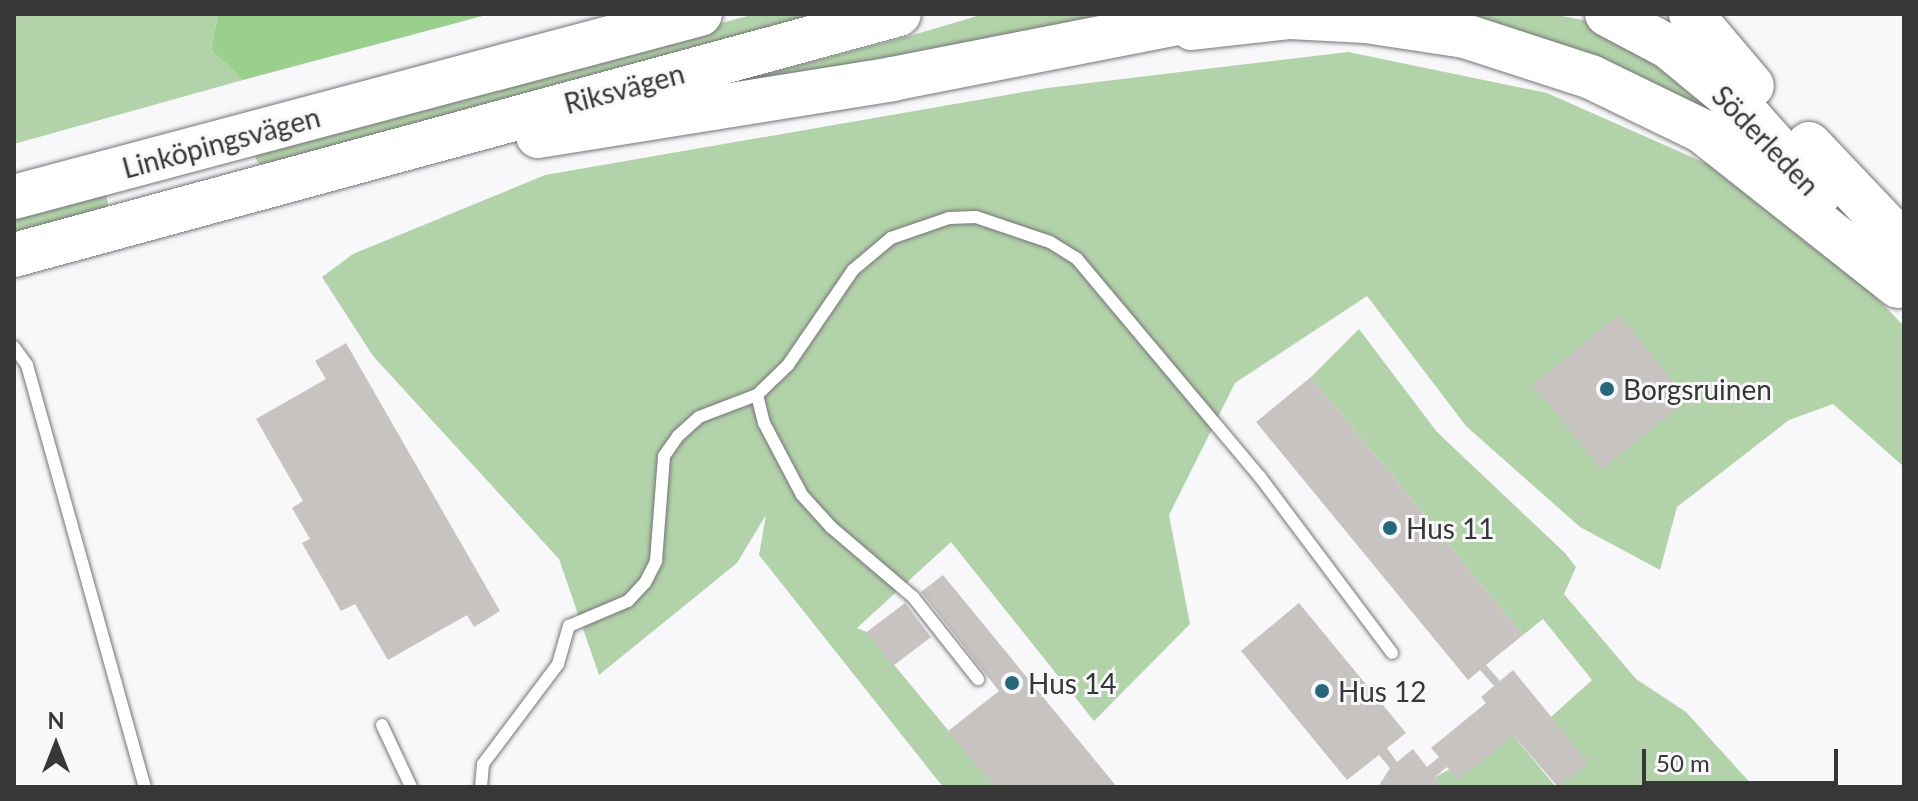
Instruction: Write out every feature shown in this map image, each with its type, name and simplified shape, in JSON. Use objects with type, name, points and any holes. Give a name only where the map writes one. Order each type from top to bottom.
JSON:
[{"type":"highway","points":[[428,86],[605,14]]},
{"type":"highway","name":"Riksvägen","points":[[428,86],[700,14]]},
{"type":"highway","name":"Riksvägen","points":[[349,164],[899,14]]},
{"type":"highway","points":[[349,164],[733,107],[1138,34],[1223,14]]},
{"type":"highway","name":"Söderleden","points":[[1607,14],[1669,47],[1739,105],[1901,289]]},
{"type":"highway","name":"Söderleden","points":[[1691,14],[1723,55],[1904,244]]},
{"type":"highway","points":[[1138,34],[1290,17],[1409,28],[1527,53],[1605,83],[1702,131],[1901,289]]},
{"type":"highway","name":"Linköpingsvägen","points":[[14,197],[428,86]]},
{"type":"highway","name":"Linköpingsvägen","points":[[14,255],[349,164]]},
{"type":"lane","points":[[481,787],[483,764],[558,664],[569,626],[628,601],[645,583],[656,561],[658,483],[671,446],[699,417],[757,395],[788,365],[853,270],[891,238],[949,218],[976,217],[1050,242],[1077,259],[1251,466],[1392,653]]},
{"type":"lane","points":[[14,347],[27,365],[145,787]]},
{"type":"lane","points":[[757,395],[764,423],[802,495],[831,527],[913,597],[978,679]]},
{"type":"lane","points":[[382,725],[411,787]]},
{"type":"green space","points":[[14,14],[218,14],[211,50],[243,80],[14,144]]},
{"type":"green space","points":[[218,14],[490,14],[243,80],[211,50]]},
{"type":"green space","points":[[755,14],[827,14],[269,166],[258,163],[255,156],[261,147]]},
{"type":"green space","points":[[984,14],[1142,14],[716,87],[906,37]]},
{"type":"green space","points":[[1551,14],[1584,20],[1631,41],[1754,141],[1444,16]]},
{"type":"green space","points":[[1348,52],[1547,93],[1775,194],[1904,326],[1904,467],[1833,404],[1789,420],[1677,507],[1660,570],[1580,527],[1466,426],[1367,296],[1235,383],[1169,515],[1190,624],[1094,721],[951,542],[857,628],[867,632],[995,787],[943,787],[759,555],[766,515],[737,563],[599,675],[559,559],[373,356],[322,277],[353,254],[545,175],[1047,88]]},
{"type":"green space","points":[[97,193],[106,195],[108,204],[103,212],[14,236],[14,216]]},
{"type":"green space","points":[[1359,329],[1437,432],[1565,553],[1576,567],[1564,594],[1636,679],[1686,712],[1754,787],[1558,787],[1588,762],[1551,717],[1592,680],[1543,619],[1523,635],[1311,377]]},
{"type":"green space","points":[[1513,735],[1556,787],[1443,787],[1435,777]]},
{"type":"building","name":"Borgsruinen","points":[[1619,315],[1688,400],[1601,470],[1533,385]]},
{"type":"building","points":[[346,343],[500,611],[474,627],[467,615],[388,660],[355,604],[341,611],[302,543],[310,539],[292,508],[303,501],[256,419],[326,379],[315,361]]},
{"type":"building","points":[[1311,377],[1523,635],[1486,665],[1500,681],[1513,670],[1589,763],[1558,787],[1513,735],[1458,780],[1447,767],[1435,777],[1443,787],[1378,787],[1390,768],[1379,755],[1347,780],[1241,651],[1299,603],[1406,733],[1387,748],[1397,762],[1413,749],[1427,767],[1439,757],[1431,748],[1486,703],[1481,697],[1494,686],[1480,670],[1468,680],[1256,422]]},
{"type":"building","name":"Hus 14","points":[[943,575],[1117,787],[995,787],[948,731],[999,691],[921,592]]},
{"type":"building","points":[[905,603],[931,637],[893,666],[867,632]]},
{"type":"place","name":"Borgsruinen","points":[[1607,389]]},
{"type":"place","name":"Hus 11","points":[[1390,528]]},
{"type":"place","name":"Hus 14","points":[[1012,683]]},
{"type":"place","name":"Hus 12","points":[[1322,691]]}]
